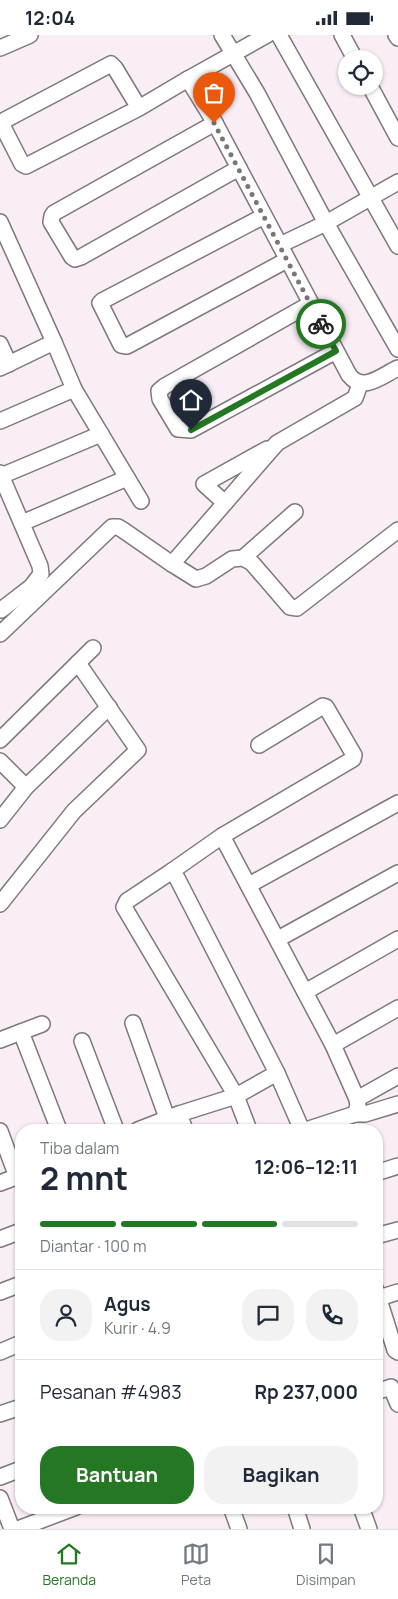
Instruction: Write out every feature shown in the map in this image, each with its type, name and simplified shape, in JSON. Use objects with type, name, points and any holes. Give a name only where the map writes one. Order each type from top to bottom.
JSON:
[{"type":"street","points":[[0,48],[30,35]]},
{"type":"street","points":[[222,35],[257,93],[326,223],[398,349]]},
{"type":"street","points":[[139,108],[111,64],[5,120],[3,127],[22,163],[26,166],[139,108],[267,35]]},
{"type":"street","points":[[279,35],[398,245]]},
{"type":"street","points":[[342,35],[350,50]]},
{"type":"street","points":[[188,79],[214,123],[353,381],[366,384],[398,368]]},
{"type":"street","points":[[375,95],[398,138]]},
{"type":"street","points":[[214,123],[54,213],[51,221],[75,259],[239,169]]},
{"type":"street","points":[[280,245],[326,223],[398,182]]},
{"type":"street","points":[[264,216],[102,301],[100,303],[116,338],[120,345],[127,346],[287,259]]},
{"type":"street","points":[[0,222],[74,389],[141,501]]},
{"type":"street","points":[[310,304],[165,386],[159,391],[160,399],[178,429],[191,430],[336,351]]},
{"type":"street","points":[[0,344],[4,366],[54,342]]},
{"type":"street","points":[[225,503],[204,484],[355,398],[360,384]]},
{"type":"street","points":[[0,421],[74,389]]},
{"type":"street","points":[[0,610],[31,587],[41,574],[40,566],[1,475],[101,434]]},
{"type":"street","points":[[172,564],[277,443]]},
{"type":"street","points":[[22,523],[128,478]]},
{"type":"street","points":[[244,558],[295,512]]},
{"type":"street","points":[[0,634],[112,527],[118,527],[123,530],[196,579],[201,579],[232,559],[244,558],[252,563],[290,607],[297,608],[398,530]]},
{"type":"street","points":[[0,740],[94,648]]},
{"type":"street","points":[[0,904],[74,811],[138,750],[78,663]]},
{"type":"street","points":[[247,1124],[236,1096],[124,907],[127,901],[222,836],[353,759],[354,755],[326,707],[323,706],[259,745]]},
{"type":"street","points":[[0,820],[26,787],[108,707]]},
{"type":"street","points":[[0,761],[26,787]]},
{"type":"street","points":[[249,885],[398,803]]},
{"type":"street","points":[[222,836],[333,1045],[356,1106],[365,1114],[398,1104]]},
{"type":"street","points":[[172,871],[277,1073],[301,1124]]},
{"type":"street","points":[[278,939],[398,873]]},
{"type":"street","points":[[305,992],[398,939]]},
{"type":"street","points":[[333,1045],[398,1007]]},
{"type":"street","points":[[133,1023],[173,1116],[180,1124]]},
{"type":"street","points":[[0,1039],[42,1024]]},
{"type":"street","points":[[21,1031],[57,1124]]},
{"type":"street","points":[[82,1041],[114,1124]]},
{"type":"street","points":[[153,1124],[236,1096],[277,1073]]},
{"type":"street","points":[[317,1124],[356,1106],[398,1075]]},
{"type":"street","points":[[0,1131],[15,1167]]},
{"type":"street","points":[[383,1171],[398,1166]]},
{"type":"street","points":[[0,1183],[15,1177]]},
{"type":"street","points":[[383,1234],[398,1230]]},
{"type":"street","points":[[0,1239],[15,1233]]},
{"type":"street","points":[[0,1292],[15,1287]]},
{"type":"street","points":[[383,1293],[398,1292]]},
{"type":"street","points":[[383,1313],[395,1350],[398,1352]]},
{"type":"street","points":[[0,1352],[15,1346]]},
{"type":"street","points":[[383,1390],[391,1387],[398,1405]]},
{"type":"street","points":[[0,1414],[15,1409]]},
{"type":"street","points":[[0,1477],[15,1471]]},
{"type":"street","points":[[0,1498],[12,1529]]},
{"type":"street","points":[[18,1529],[58,1514]]},
{"type":"street","points":[[234,1514],[239,1529]]},
{"type":"street","points":[[297,1514],[302,1529]]},
{"type":"street","points":[[364,1514],[369,1529]]},
{"type":"way so far","points":[[214,123],[321,324]]},
{"type":"route","points":[[191,430],[336,351],[321,324]]}]
